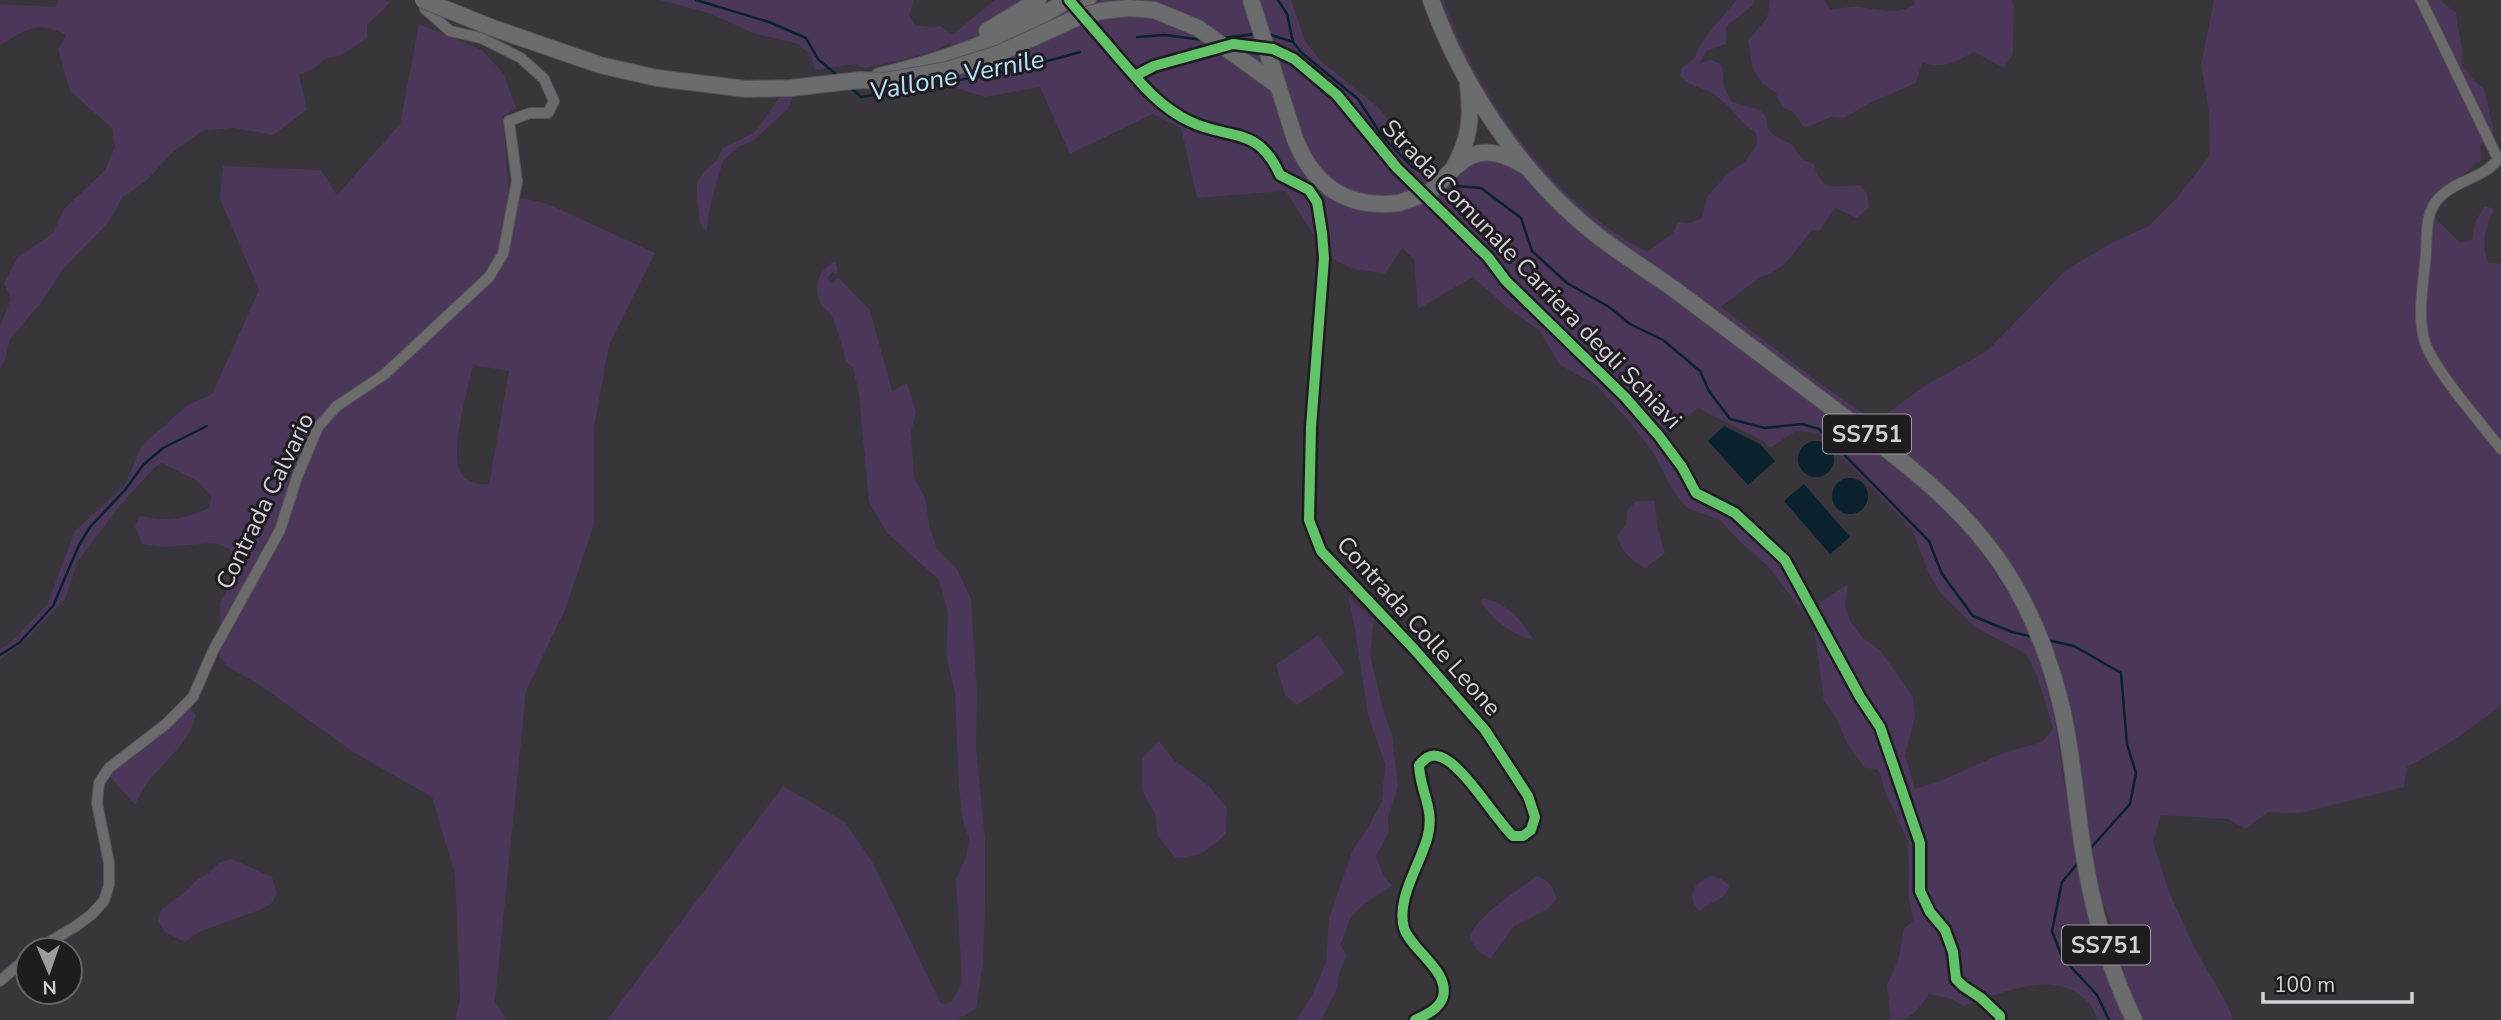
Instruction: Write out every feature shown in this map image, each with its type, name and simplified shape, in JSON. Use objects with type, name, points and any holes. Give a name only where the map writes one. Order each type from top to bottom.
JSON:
[{"type":"main road","points":[[424,0],[493,28],[600,65],[657,78],[746,89],[791,88],[860,80],[940,58],[1071,3]]},
{"type":"main road","points":[[940,58],[1038,0]]},
{"type":"main road","points":[[1251,0],[1296,139],[1310,169],[1335,192],[1366,204],[1399,204],[1430,192],[1467,156],[1494,152],[1508,156],[1530,169]]},
{"type":"main road","points":[[1432,0],[1467,80],[1493,121],[1530,169]]},
{"type":"main road","points":[[860,80],[884,81],[947,70],[1000,53],[1076,18],[1101,11],[1129,8],[1154,10],[1198,27],[1277,85]]},
{"type":"main road","points":[[1453,169],[1463,152],[1471,120],[1467,80]]},
{"type":"main road","name":"SS751","points":[[1530,169],[1597,235],[1678,292],[1914,469],[1955,508],[1986,543],[2025,605],[2050,669],[2061,707],[2086,867],[2101,930],[2134,1020]]},
{"type":"street","name":"Contrada Calvario","points":[[59,936],[92,915],[104,901],[109,885],[109,863],[97,803],[99,783],[109,768],[166,724],[193,696],[213,650],[280,530],[297,477],[318,427],[337,406],[385,374],[489,277],[503,254],[517,181],[509,121],[530,113],[548,113],[554,101],[544,79],[521,58],[481,38],[450,31],[425,9],[424,0]]},
{"type":"street","points":[[1071,3],[1091,0]]},
{"type":"street","points":[[2421,0],[2498,159],[2493,166],[2439,197],[2428,215],[2421,322],[2424,341],[2434,360],[2501,449]]},
{"type":"street","name":"Contrada Colle Leone","points":[[1071,3],[1157,101],[1193,123],[1247,137],[1270,155],[1280,175],[1304,186],[1317,202],[1324,258],[1311,427],[1309,520],[1321,551],[1414,649],[1485,730],[1528,796],[1535,817],[1531,830],[1523,836],[1513,836],[1447,759],[1434,755],[1419,765],[1419,776],[1429,803],[1431,819],[1405,899],[1403,914],[1405,929],[1412,942],[1443,981],[1443,996],[1437,1008],[1415,1020]]},
{"type":"street","name":"Strada Comunale Carriera degli Schiavi","points":[[1135,76],[1154,66],[1233,44],[1273,49],[1293,59],[1337,95],[1397,168],[1488,257],[1506,281],[1625,397],[1682,467],[1696,493],[1735,513],[1785,560],[1860,697],[1880,727],[1920,843],[1920,891],[1930,912],[1945,930],[1953,952],[1956,979],[1981,998],[2000,1016],[2000,1020]]},
{"type":"street","points":[[0,981],[14,969]]},
{"type":"shaded area","points":[[58,0],[385,0],[390,3],[367,25],[367,38],[341,55],[325,59],[313,69],[299,75],[307,110],[273,135],[234,128],[202,131],[173,152],[147,180],[122,198],[109,222],[63,269],[40,304],[10,339],[0,369],[0,326],[11,299],[4,283],[18,257],[53,233],[64,209],[105,170],[115,147],[112,128],[70,91],[58,50],[66,35],[38,28],[25,31],[0,45],[0,4],[56,7]]},
{"type":"shaded area","points":[[660,0],[914,0],[909,15],[915,25],[941,26],[952,35],[995,0],[1291,0],[1305,41],[1321,61],[1378,107],[1443,187],[1466,164],[1481,158],[1513,165],[1560,213],[1609,254],[1594,223],[1534,166],[1495,114],[1452,36],[1438,0],[1443,0],[1458,37],[1498,110],[1550,177],[1580,206],[1612,231],[1647,252],[1673,233],[1678,222],[1691,223],[1702,218],[1707,197],[1727,174],[1744,162],[1757,145],[1756,133],[1724,102],[1714,94],[1688,83],[1680,75],[1682,68],[1696,57],[1701,44],[1736,0],[1755,0],[1753,5],[1726,27],[1726,44],[1707,51],[1699,63],[1712,60],[1722,65],[1724,87],[1732,102],[1760,110],[1766,117],[1768,129],[1791,144],[1804,160],[1814,164],[1817,174],[1826,184],[1837,187],[1860,185],[1867,194],[1869,207],[1857,218],[1835,208],[1820,230],[1811,231],[1783,265],[1760,277],[1721,307],[1875,422],[1926,385],[1987,351],[2065,271],[2109,244],[2149,226],[2176,199],[2210,155],[2209,113],[2201,65],[2214,0],[2440,0],[2456,13],[2462,44],[2462,65],[2484,89],[2494,132],[2480,146],[2481,160],[2430,208],[2438,221],[2460,243],[2472,240],[2475,222],[2485,206],[2494,209],[2487,229],[2485,249],[2489,263],[2501,263],[2501,705],[2456,739],[2407,767],[2404,787],[2300,813],[2268,812],[2246,829],[2228,819],[2161,815],[2153,842],[2169,892],[2195,949],[2234,1020],[2142,1020],[2125,980],[2122,956],[2094,884],[2091,867],[2078,869],[2082,888],[2103,965],[2125,1020],[2098,1020],[2089,1003],[2074,991],[2043,984],[2010,990],[1963,1006],[1952,999],[1929,994],[1914,1013],[1891,1020],[1887,985],[1898,961],[1904,929],[1913,921],[1909,899],[1908,841],[1884,789],[1881,775],[1877,769],[1865,768],[1847,744],[1838,721],[1824,701],[1814,627],[1767,565],[1720,520],[1687,508],[1673,491],[1653,452],[1627,419],[1595,384],[1560,365],[1539,330],[1506,307],[1473,277],[1418,309],[1414,259],[1402,248],[1385,274],[1350,268],[1326,255],[1286,191],[1197,198],[1181,128],[1153,114],[1070,154],[1040,87],[986,97],[956,88],[951,42],[935,51],[889,63],[864,68],[856,64],[815,70],[810,54],[798,44],[753,33],[709,13]],"holes":[[[1681,289],[1990,540],[2018,609],[1979,548],[1949,513],[1909,475],[1674,299]],[[1698,408],[1763,441],[1770,448],[1796,431],[1819,433],[1912,529],[1929,574],[1941,594],[1975,627],[2026,654],[2038,678],[2053,729],[2042,742],[2003,753],[1915,789],[1905,755],[1915,716],[1913,697],[1880,650],[1863,638],[1850,621],[1845,606],[1848,584],[1817,604],[1791,554],[1737,506],[1706,491],[1666,434]],[[2056,668],[2073,838],[2053,709],[2042,672]]]},
{"type":"shaded area","points":[[1770,0],[1825,0],[1830,10],[1856,7],[1894,11],[1914,5],[1915,0],[2012,0],[2013,54],[2004,68],[1974,52],[1942,65],[1922,62],[1916,83],[1872,102],[1844,118],[1831,117],[1805,128],[1792,111],[1783,108],[1775,92],[1763,84],[1753,69],[1748,40],[1767,18]]},
{"type":"shaded area","points":[[419,24],[482,50],[504,74],[516,108],[503,117],[509,195],[548,204],[655,253],[609,345],[594,428],[594,524],[565,610],[526,691],[495,1001],[507,1020],[455,1020],[460,1000],[455,874],[432,797],[353,752],[257,683],[228,667],[219,656],[220,603],[238,559],[230,549],[215,543],[162,547],[142,544],[135,526],[140,516],[175,518],[209,508],[211,496],[197,481],[162,463],[156,466],[122,503],[78,561],[65,599],[27,639],[0,660],[0,649],[9,644],[47,605],[75,531],[125,485],[142,445],[188,405],[212,394],[259,290],[220,199],[223,166],[321,170],[337,195],[400,124]],"holes":[[[473,365],[509,371],[489,484],[472,482],[460,471],[457,449]]]},
{"type":"shaded area","points":[[782,93],[794,94],[788,109],[753,141],[738,147],[723,161],[711,202],[706,233],[700,223],[697,183],[716,161],[723,148],[752,134],[759,127]]},
{"type":"shaded area","points":[[835,261],[838,270],[835,275],[833,272],[827,278],[832,283],[838,277],[870,310],[892,391],[907,383],[916,412],[911,432],[914,477],[925,498],[937,549],[957,569],[971,599],[977,693],[976,748],[985,838],[983,963],[976,1009],[956,1020],[607,1020],[783,786],[845,822],[873,863],[941,1004],[951,1003],[962,982],[956,879],[967,854],[969,838],[963,822],[959,788],[955,693],[946,654],[948,613],[939,580],[887,533],[869,502],[859,395],[853,367],[846,362],[833,320],[817,294],[818,281],[824,269]]},
{"type":"shaded area","points":[[1637,501],[1655,501],[1657,525],[1665,553],[1646,568],[1628,555],[1617,536],[1626,524],[1627,510]]},
{"type":"shaded area","points":[[1348,596],[1374,620],[1370,655],[1383,710],[1392,734],[1398,787],[1388,817],[1389,832],[1376,856],[1382,872],[1392,886],[1364,904],[1351,918],[1340,945],[1347,955],[1336,991],[1321,1020],[1296,1020],[1312,996],[1326,962],[1329,918],[1353,849],[1382,801],[1385,764],[1368,715]]},
{"type":"shaded area","points":[[1483,599],[1499,603],[1506,608],[1519,619],[1534,640],[1504,626],[1486,609],[1481,602]]},
{"type":"shaded area","points":[[1318,635],[1345,673],[1297,705],[1285,695],[1276,665]]},
{"type":"shaded area","points":[[190,708],[196,715],[188,735],[152,777],[135,805],[108,774]]},
{"type":"shaded area","points":[[1159,741],[1174,760],[1209,786],[1227,808],[1226,834],[1198,854],[1175,858],[1158,836],[1155,814],[1142,790],[1142,758]]},
{"type":"shaded area","points":[[232,859],[272,877],[277,894],[272,903],[199,932],[185,942],[165,932],[158,921],[161,910],[220,862]]},
{"type":"shaded area","points":[[1536,876],[1550,884],[1557,899],[1548,909],[1514,926],[1490,959],[1477,950],[1470,939],[1473,931],[1487,913]]},
{"type":"shaded area","points":[[1711,876],[1720,878],[1729,885],[1728,891],[1722,898],[1700,911],[1692,896],[1696,886]]},
{"type":"water","points":[[1724,426],[1760,444],[1775,461],[1748,485],[1708,441]]},
{"type":"water","points":[[1816,441],[1829,446],[1834,459],[1829,472],[1816,477],[1803,472],[1798,459],[1803,446]]},
{"type":"water","points":[[1850,478],[1863,483],[1868,496],[1863,509],[1850,514],[1837,509],[1832,496],[1837,483]]},
{"type":"water","points":[[1804,484],[1850,537],[1830,554],[1784,501]]},
{"type":"waterway","name":"Vallone Vernile","points":[[696,0],[769,22],[806,38],[818,59],[839,77]]},
{"type":"waterway","points":[[1278,0],[1287,14],[1293,42]]},
{"type":"waterway","name":"Vallone Vernile","points":[[1223,38],[1254,34]]},
{"type":"waterway","points":[[1268,34],[1293,42],[1302,53],[1358,99],[1382,136],[1412,167],[1437,178]]},
{"type":"waterway","name":"Vallone Vernile","points":[[1137,37],[1165,35],[1202,40]]},
{"type":"waterway","name":"Vallone Vernile","points":[[851,88],[861,97],[999,72],[1080,52]]},
{"type":"waterway","points":[[1447,182],[1456,186],[1481,188],[1521,218],[1532,251],[1567,283],[1609,307],[1630,324],[1663,340],[1700,371],[1709,391],[1730,419],[1765,428],[1802,424],[1819,429],[1929,541],[1942,574],[1973,616],[2012,632],[2033,637]]},
{"type":"waterway","points":[[0,655],[19,643],[53,606],[79,545],[90,527],[125,490],[143,465],[163,448],[207,426]]},
{"type":"waterway","points":[[2047,640],[2074,646],[2121,673],[2127,744],[2136,773],[2130,804],[2089,850]]},
{"type":"waterway","points":[[2078,863],[2062,882],[2052,931],[2062,957],[2097,995],[2109,1020]]},
{"type":"cycle path","points":[[1069,0],[1159,101],[1189,121],[1252,141],[1262,148],[1280,175],[1309,190],[1317,202],[1324,258],[1311,427],[1309,520],[1321,551],[1414,649],[1485,730],[1528,796],[1535,817],[1531,830],[1523,836],[1513,836],[1456,767],[1437,756],[1427,758],[1419,765],[1429,810],[1429,828],[1406,895],[1402,917],[1408,936],[1436,970],[1444,987],[1443,997],[1438,1005],[1415,1020]]},
{"type":"cycle path","points":[[1135,76],[1154,66],[1233,44],[1273,49],[1294,59],[1337,95],[1397,168],[1488,257],[1506,281],[1625,397],[1682,467],[1696,493],[1735,513],[1785,560],[1860,697],[1880,727],[1920,843],[1920,891],[1930,912],[1945,930],[1953,952],[1956,979],[1981,998],[2000,1016],[2000,1020]]}]
